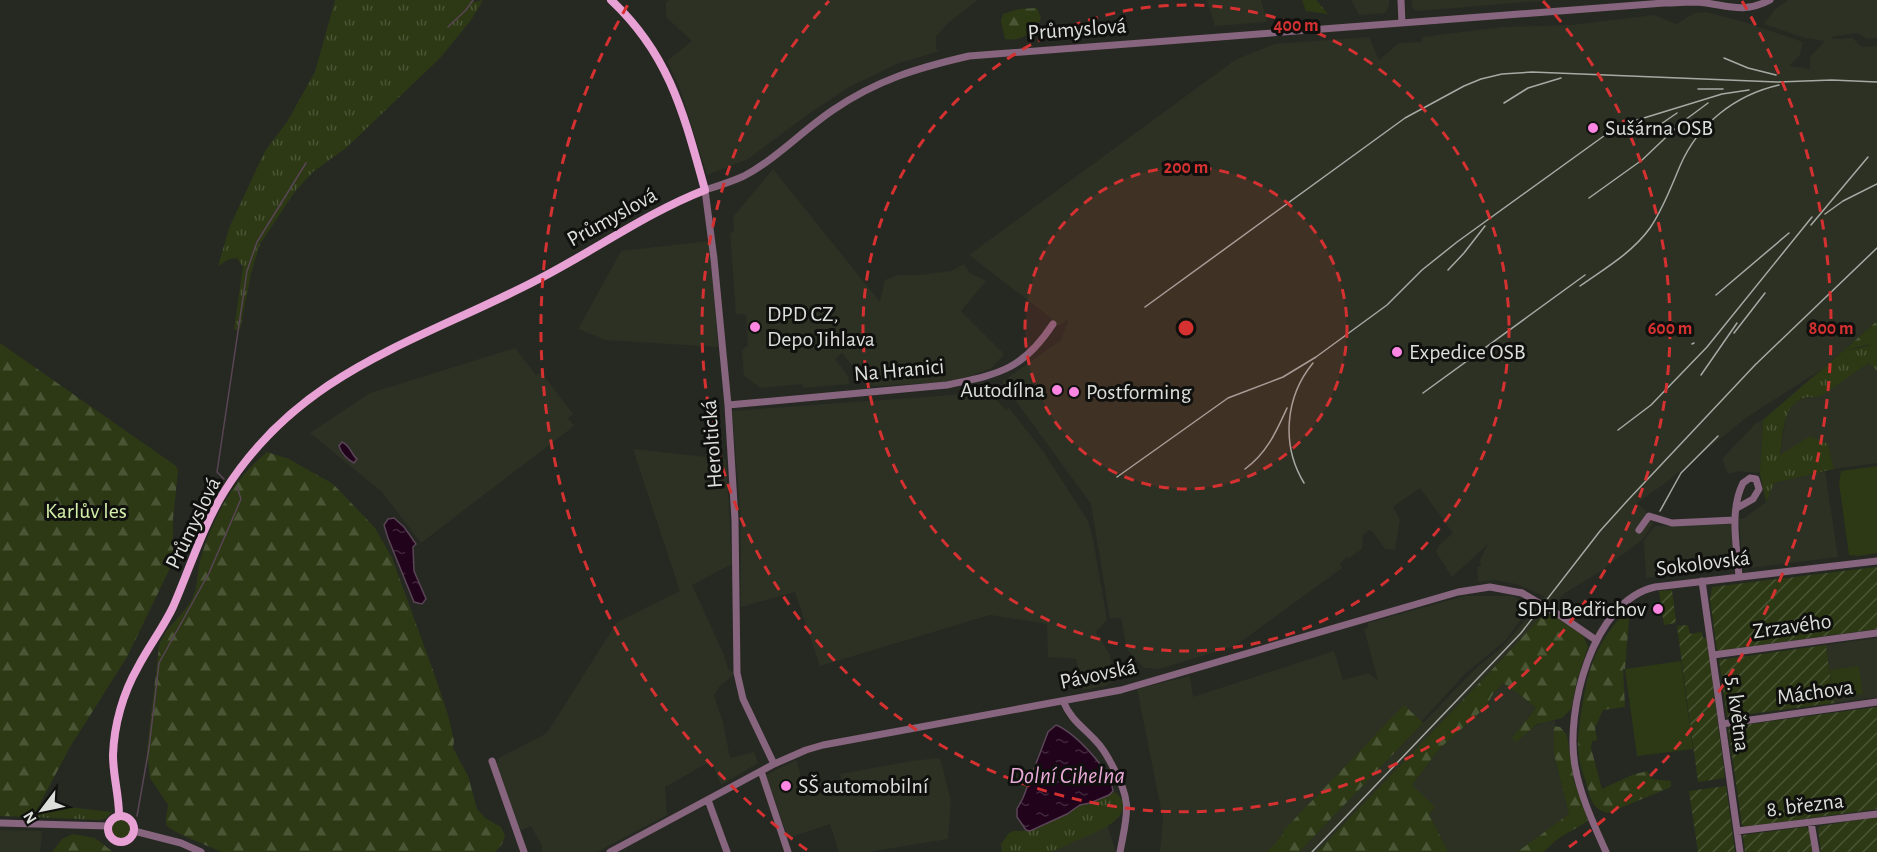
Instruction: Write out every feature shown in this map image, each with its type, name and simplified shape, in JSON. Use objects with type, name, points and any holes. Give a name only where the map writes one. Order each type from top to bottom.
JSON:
[{"type":"main road","name":"Heroltická","points":[[611,0],[638,29],[656,54],[674,88],[705,190]]},
{"type":"main road","name":"Průmyslová","points":[[118,815],[113,755],[121,705],[138,667],[169,616],[204,530],[231,482],[275,428],[291,412],[337,378],[385,352],[537,280],[634,225],[705,190]]},
{"type":"main road","points":[[118,815],[130,819],[134,825],[130,839],[124,842],[117,842],[111,837],[108,826],[118,815]]},
{"type":"main road","points":[[124,842],[129,852]]},
{"type":"street","points":[[1401,0],[1402,22]]},
{"type":"street","name":"Průmyslová","points":[[705,190],[751,172],[832,111],[864,91],[899,74],[969,56],[1684,2],[1742,9],[1761,5],[1770,0]]},
{"type":"street","name":"Heroltická","points":[[705,190],[728,405],[735,520],[739,685],[743,699],[774,765]]},
{"type":"street","name":"Na Hranici","points":[[728,405],[947,385],[978,379],[997,374],[1024,359],[1041,342],[1053,324]]},
{"type":"street","points":[[1737,508],[1735,520],[1739,576]]},
{"type":"street","points":[[1639,530],[1649,516],[1672,523],[1735,520]]},
{"type":"street","name":"Sokolovská","points":[[1606,852],[1574,764],[1573,724],[1583,674],[1596,640],[1616,611],[1641,591],[1739,576],[1877,561]]},
{"type":"street","name":"5. května","points":[[1702,581],[1740,852]]},
{"type":"street","name":"Pávovská","points":[[610,852],[760,771],[806,750],[1132,687],[1458,592],[1490,587],[1522,593],[1596,640]]},
{"type":"street","name":"Zrzavého","points":[[1713,655],[1877,633]]},
{"type":"street","points":[[1063,701],[1072,720],[1101,746],[1124,789],[1127,797],[1127,818],[1120,852]]},
{"type":"street","name":"Máchova","points":[[1722,724],[1877,702]]},
{"type":"street","points":[[492,761],[524,852]]},
{"type":"street","points":[[760,771],[788,852]]},
{"type":"street","points":[[708,800],[727,852]]},
{"type":"street","name":"8. března","points":[[1737,831],[1877,814]]},
{"type":"street","points":[[1811,822],[1816,852]]},
{"type":"street","points":[[0,823],[108,826]]},
{"type":"street","points":[[134,831],[181,843],[201,852]]},
{"type":"shaded area","points":[[669,0],[978,0],[948,23],[936,37],[936,49],[939,51],[897,64],[849,87],[748,159],[707,175],[680,89],[667,61],[692,41],[666,17],[666,2]]},
{"type":"shaded area","points":[[1207,0],[1261,0],[1267,20],[1266,22],[1215,26]]},
{"type":"shaded area","points":[[1351,0],[1389,0],[1389,5],[1386,13],[1359,15]]},
{"type":"shaded area","points":[[1412,0],[1555,0],[1416,11],[1412,7]]},
{"type":"shaded area","points":[[1788,0],[1877,0],[1877,38],[1867,39],[1857,33],[1831,37],[1833,39],[1852,38],[1862,47],[1877,46],[1877,321],[1822,369],[1746,418],[1637,503],[1647,512],[1653,524],[1642,540],[1601,571],[1565,593],[1317,852],[1299,852],[1476,668],[1501,648],[1544,596],[1516,584],[1494,580],[1478,582],[1477,567],[1481,566],[1480,560],[1488,544],[1452,577],[1436,552],[1439,545],[1453,533],[1420,488],[1393,507],[1400,520],[1395,550],[1385,549],[1369,530],[1362,536],[1362,549],[1349,558],[1346,557],[1340,564],[1342,568],[1235,646],[1159,669],[1144,668],[1126,645],[1121,618],[1110,619],[1091,504],[1002,382],[1061,340],[1069,319],[1058,326],[1051,318],[969,255],[1235,60],[1274,44],[1369,37],[1379,60],[1399,43],[1422,42],[1422,37],[1503,27],[1571,25],[1654,15],[1676,24],[1695,13],[1706,12],[1803,42],[1800,55],[1789,66],[1810,69],[1810,57],[1825,41],[1805,38],[1764,24],[1775,9]]},
{"type":"shaded area","points":[[773,169],[880,302],[885,280],[898,275],[951,271],[964,264],[970,273],[986,281],[961,311],[1004,354],[992,368],[953,382],[873,386],[865,382],[842,353],[835,359],[848,376],[849,384],[803,388],[802,384],[761,388],[744,376],[742,350],[748,345],[746,315],[736,314],[730,233],[734,232],[733,217]]},
{"type":"shaded area","points":[[709,241],[718,347],[606,340],[578,329],[621,251]]},
{"type":"shaded area","points":[[515,348],[536,375],[541,372],[573,414],[568,418],[574,426],[421,543],[382,492],[310,433],[370,393]]},
{"type":"shaded area","points":[[1869,363],[1877,371],[1877,463],[1834,469],[1828,444],[1780,455],[1786,417],[1795,402],[1819,396]]},
{"type":"shaded area","points":[[979,390],[994,397],[1007,411],[1008,407],[1043,451],[1088,521],[1107,620],[1096,632],[1110,655],[1113,678],[1106,686],[1083,690],[1076,659],[1048,657],[1047,624],[990,615],[820,666],[795,592],[741,607],[741,519],[732,411],[965,394]]},
{"type":"shaded area","points":[[1763,420],[1760,473],[1738,471],[1728,474],[1722,459],[1756,423]]},
{"type":"shaded area","points":[[633,449],[726,459],[732,564],[692,585],[724,655],[728,669],[733,672],[733,675],[719,687],[714,696],[723,722],[730,758],[754,752],[758,763],[721,785],[711,761],[665,787],[667,815],[597,852],[542,852],[542,846],[531,826],[519,831],[496,765],[499,758],[547,733],[617,622],[680,591]]},
{"type":"shaded area","points":[[1825,471],[1838,557],[1743,569],[1739,519],[1744,518],[1766,502],[1774,483]]},
{"type":"shaded area","points":[[1732,524],[1734,568],[1646,578],[1644,540],[1655,526]]},
{"type":"shaded area","points":[[1465,596],[1513,596],[1531,606],[1506,640],[1466,673],[1421,722],[1404,706],[1267,852],[1160,852],[1163,819],[1137,689],[1190,676],[1193,697],[1334,651],[1343,680],[1369,673],[1378,681],[1364,629],[1368,628],[1368,623]]},
{"type":"shaded area","points":[[1877,638],[1877,697],[1834,703],[1826,645]]},
{"type":"shaded area","points":[[1503,683],[1517,691],[1536,708],[1527,718],[1534,727],[1543,722],[1555,720],[1554,754],[1569,814],[1517,852],[1448,852],[1412,785],[1440,748],[1485,708]]},
{"type":"shaded area","points":[[940,758],[951,801],[948,839],[868,852],[839,852],[830,824],[788,838],[766,775],[796,760],[804,786],[833,779],[835,786],[843,785],[840,774]]},
{"type":"shaded area","points":[[1107,824],[1116,852],[1036,852]]},
{"type":"shaded area","points":[[0,830],[42,831],[40,852],[0,852]]},
{"type":"green space","points":[[335,0],[458,0],[452,6],[464,6],[471,0],[476,2],[483,0],[471,20],[440,58],[346,148],[314,171],[296,190],[260,244],[251,273],[240,329],[236,330],[234,329],[243,267],[237,258],[229,259],[218,266],[230,226],[265,151],[287,122],[315,72]]},
{"type":"green space","points":[[458,0],[471,0],[456,13],[452,11],[452,6]]},
{"type":"green space","points":[[1302,0],[1316,0],[1328,14],[1306,11]]},
{"type":"green space","points":[[1037,8],[1041,18],[1031,32],[1017,39],[1005,39],[1001,21],[1003,14],[1019,9]]},
{"type":"green space","points":[[1877,321],[1877,344],[1843,351]]},
{"type":"green space","name":"Karlův les","points":[[0,343],[176,466],[178,471],[173,519],[173,562],[127,657],[70,747],[33,817],[0,816]]},
{"type":"green space","points":[[1877,344],[1877,371],[1869,363],[1822,395],[1797,401],[1791,407],[1785,422],[1780,455],[1810,436],[1828,444],[1834,469],[1774,483],[1766,502],[1760,473],[1763,420],[1843,351]]},
{"type":"green space","points":[[267,452],[289,459],[333,484],[375,528],[392,558],[435,676],[448,715],[454,741],[453,748],[468,776],[477,809],[485,818],[501,827],[505,835],[502,844],[495,852],[222,852],[182,835],[166,824],[168,805],[150,778],[147,751],[159,646],[193,597],[205,545],[225,501],[244,475]]},
{"type":"green space","points":[[1877,466],[1877,553],[1849,555],[1839,483],[1841,471]]},
{"type":"green space","points":[[1877,567],[1877,629],[1717,651],[1710,599],[1712,587]]},
{"type":"green space","points":[[1672,590],[1676,623],[1664,625],[1659,591]]},
{"type":"green space","points":[[1630,607],[1625,669],[1623,669],[1625,707],[1603,710],[1595,728],[1597,740],[1592,741],[1591,748],[1602,789],[1632,775],[1647,771],[1652,779],[1671,781],[1671,787],[1608,813],[1598,809],[1590,798],[1579,759],[1579,730],[1587,682],[1595,656],[1609,632]]},
{"type":"green space","points":[[1546,611],[1583,635],[1588,647],[1577,680],[1571,709],[1562,718],[1537,724],[1516,742],[1512,738],[1536,708],[1503,683],[1485,708],[1440,748],[1412,785],[1435,807],[1429,814],[1448,852],[1317,852],[1507,654]]},
{"type":"green space","points":[[1688,625],[1690,634],[1702,632],[1703,638],[1707,638],[1725,778],[1698,782],[1677,626]]},
{"type":"green space","points":[[1826,645],[1834,703],[1727,717],[1719,660]]},
{"type":"green space","points":[[1681,661],[1693,749],[1637,756],[1625,669]]},
{"type":"green space","points":[[1859,666],[1863,694],[1834,698],[1830,670]]},
{"type":"green space","points":[[1404,705],[1423,723],[1299,852],[1267,852],[1284,833],[1283,831]]},
{"type":"green space","points":[[1877,707],[1877,809],[1745,827],[1742,825],[1728,727]]},
{"type":"green space","points":[[1554,726],[1560,727],[1567,735],[1574,781],[1588,821],[1559,838],[1543,852],[1517,852],[1569,814],[1554,754]]},
{"type":"green space","points":[[1726,786],[1735,852],[1698,852],[1689,791]]},
{"type":"green space","points":[[1115,792],[1122,801],[1123,809],[1112,823],[1103,829],[1049,852],[1002,852],[1001,844],[1009,833],[1030,831],[1067,814],[1080,805]]},
{"type":"green space","points":[[41,804],[112,812],[100,820],[33,817]]},
{"type":"green space","points":[[1877,817],[1877,852],[1821,852],[1818,829],[1820,826]]},
{"type":"green space","points":[[121,818],[128,821],[131,828],[128,835],[121,838],[114,835],[111,828],[114,821]]},
{"type":"green space","points":[[1805,827],[1809,829],[1813,852],[1745,852],[1743,835]]},
{"type":"green space","points":[[73,834],[95,838],[113,852],[52,852],[62,839]]},
{"type":"water","points":[[342,442],[357,459],[354,463],[341,451],[339,446]]},
{"type":"water","points":[[394,518],[404,527],[416,544],[413,547],[414,571],[426,599],[422,604],[414,602],[388,538],[384,525],[388,519]]},
{"type":"water","name":"Dolní Cihelna","points":[[1056,725],[1073,736],[1091,753],[1106,773],[1113,791],[1109,795],[1080,805],[1067,814],[1030,831],[1026,830],[1017,817],[1017,809],[1048,732]]},
{"type":"waterway","points":[[448,27],[473,0]]},
{"type":"waterway","points":[[224,479],[217,472],[247,271],[257,242],[306,163]]},
{"type":"waterway","points":[[137,816],[149,748],[159,663],[209,573],[241,499],[237,487]]},
{"type":"railway","points":[[1724,58],[1748,68],[1776,75]]},
{"type":"railway","points":[[1145,307],[1405,118],[1481,79],[1502,74],[1532,72],[1777,82],[1832,80],[1877,82]]},
{"type":"railway","points":[[1504,103],[1528,88],[1561,78]]},
{"type":"railway","points":[[1580,286],[1608,267],[1643,237],[1663,206],[1688,151],[1708,125],[1733,104],[1779,85]]},
{"type":"railway","points":[[1698,89],[1723,89]]},
{"type":"railway","points":[[1117,477],[1228,398],[1283,377],[1316,357],[1387,305],[1422,270],[1457,242],[1608,133],[1634,121],[1722,94],[1749,90]]},
{"type":"railway","points":[[1589,198],[1642,160],[1681,123],[1708,103]]},
{"type":"railway","points":[[1642,137],[1677,113]]},
{"type":"railway","points":[[1811,225],[1868,157]]},
{"type":"railway","points":[[1825,214],[1843,201],[1877,184]]},
{"type":"railway","points":[[1618,430],[1651,405],[1707,347],[1812,217]]},
{"type":"railway","points":[[1448,270],[1485,226]]},
{"type":"railway","points":[[1716,295],[1789,233]]},
{"type":"railway","points":[[1312,852],[1521,633],[1600,531],[1628,500],[1755,365],[1877,248]]},
{"type":"railway","points":[[1423,393],[1585,275]]},
{"type":"railway","points":[[1734,333],[1765,293]]},
{"type":"railway","points":[[1701,375],[1737,323]]},
{"type":"railway","points":[[1304,483],[1292,453],[1289,422],[1297,391],[1313,363]]},
{"type":"railway","points":[[1245,469],[1265,449],[1287,408]]},
{"type":"railway","points":[[1660,511],[1681,473],[1718,436]]},
{"type":"place","name":"Sušárna OSB","points":[[1593,128]]},
{"type":"place","name":"DPD CZ, Depo Jihlava","points":[[755,327]]},
{"type":"place","name":"Expedice OSB","points":[[1397,352]]},
{"type":"place","name":"Autodílna","points":[[1057,390]]},
{"type":"place","name":"Postforming","points":[[1074,392]]},
{"type":"place","name":"SDH Bedřichov","points":[[1658,609]]},
{"type":"place","name":"SŠ automobilní","points":[[786,786]]}]
